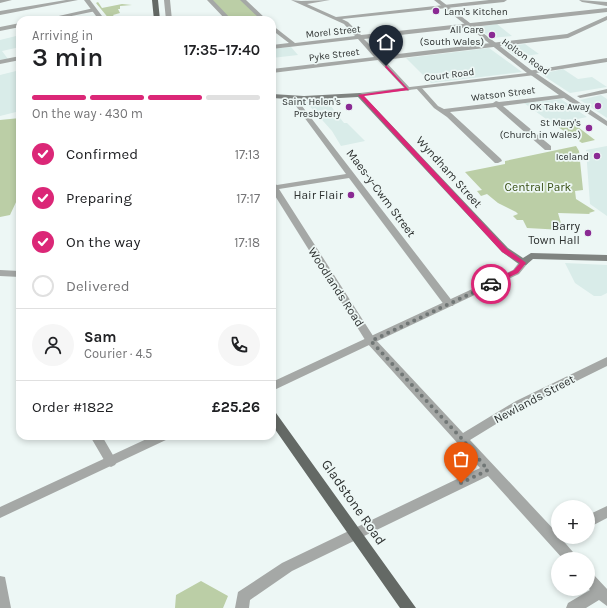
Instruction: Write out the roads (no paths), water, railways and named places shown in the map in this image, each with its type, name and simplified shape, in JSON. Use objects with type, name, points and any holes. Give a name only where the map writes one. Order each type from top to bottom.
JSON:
[{"type":"main road","points":[[155,0],[157,16]]},
{"type":"main road","name":"Court Road","points":[[276,96],[294,98],[360,95]]},
{"type":"main road","name":"Wyndham Street","points":[[360,95],[505,250],[523,263]]},
{"type":"main road","points":[[523,263],[532,256],[607,258]]},
{"type":"main road","name":"Gladstone Road","points":[[276,422],[409,608]]},
{"type":"street","points":[[0,2],[9,0]]},
{"type":"street","points":[[0,13],[75,0]]},
{"type":"street","points":[[87,0],[99,16]]},
{"type":"street","points":[[167,0],[169,16]]},
{"type":"street","points":[[210,0],[225,16]]},
{"type":"street","points":[[243,0],[260,16]]},
{"type":"street","points":[[296,1],[327,0]]},
{"type":"street","name":"Holton Road","points":[[437,0],[493,45],[607,124]]},
{"type":"street","points":[[337,18],[504,0]]},
{"type":"street","points":[[582,0],[607,4]]},
{"type":"street","points":[[296,1],[346,23],[408,89]]},
{"type":"street","points":[[64,16],[94,10]]},
{"type":"street","name":"Morel Street","points":[[276,46],[606,10]]},
{"type":"street","name":"Pyke Street","points":[[276,71],[568,36],[605,19]]},
{"type":"street","points":[[0,29],[16,26]]},
{"type":"street","points":[[276,30],[293,44]]},
{"type":"street","points":[[0,62],[16,59]]},
{"type":"street","name":"Court Road","points":[[360,95],[532,73],[607,60]]},
{"type":"street","points":[[419,88],[436,107],[450,115],[498,161]]},
{"type":"street","points":[[580,96],[607,91]]},
{"type":"street","name":"Watson Street","points":[[443,111],[565,96]]},
{"type":"street","name":"Maes-y-Cwm Street","points":[[294,98],[449,304]]},
{"type":"street","points":[[496,104],[548,148]]},
{"type":"street","points":[[276,187],[352,174]]},
{"type":"street","name":"Woodlands Road","points":[[276,192],[371,341],[462,439],[488,470],[551,531]]},
{"type":"street","points":[[276,385],[516,272],[523,263]]},
{"type":"street","points":[[0,273],[16,274]]},
{"type":"street","name":"Newlands Street","points":[[462,439],[520,404],[607,361]]},
{"type":"street","points":[[98,440],[111,462]]},
{"type":"street","points":[[0,513],[156,440]]},
{"type":"street","points":[[242,608],[243,597],[287,567],[488,470]]},
{"type":"street","points":[[595,518],[607,511]]},
{"type":"street","points":[[0,582],[4,608]]},
{"type":"street","points":[[573,608],[604,595],[595,585]]},
{"type":"place","name":"Lam's Kitchen","points":[[436,11]]},
{"type":"place","name":"All Care (South Wales)","points":[[492,35]]},
{"type":"place","name":"OK Take Away","points":[[598,106]]},
{"type":"place","name":"Saint Helen's Presbytery","points":[[349,107]]},
{"type":"place","name":"St Mary's (Church in Wales)","points":[[589,128]]},
{"type":"place","name":"Iceland","points":[[597,156]]},
{"type":"place","name":"Hair Flair","points":[[351,195]]},
{"type":"place","name":"Barry Town Hall","points":[[588,233]]},
{"type":"park label","name":"Central Park","points":[[538,187]]}]
